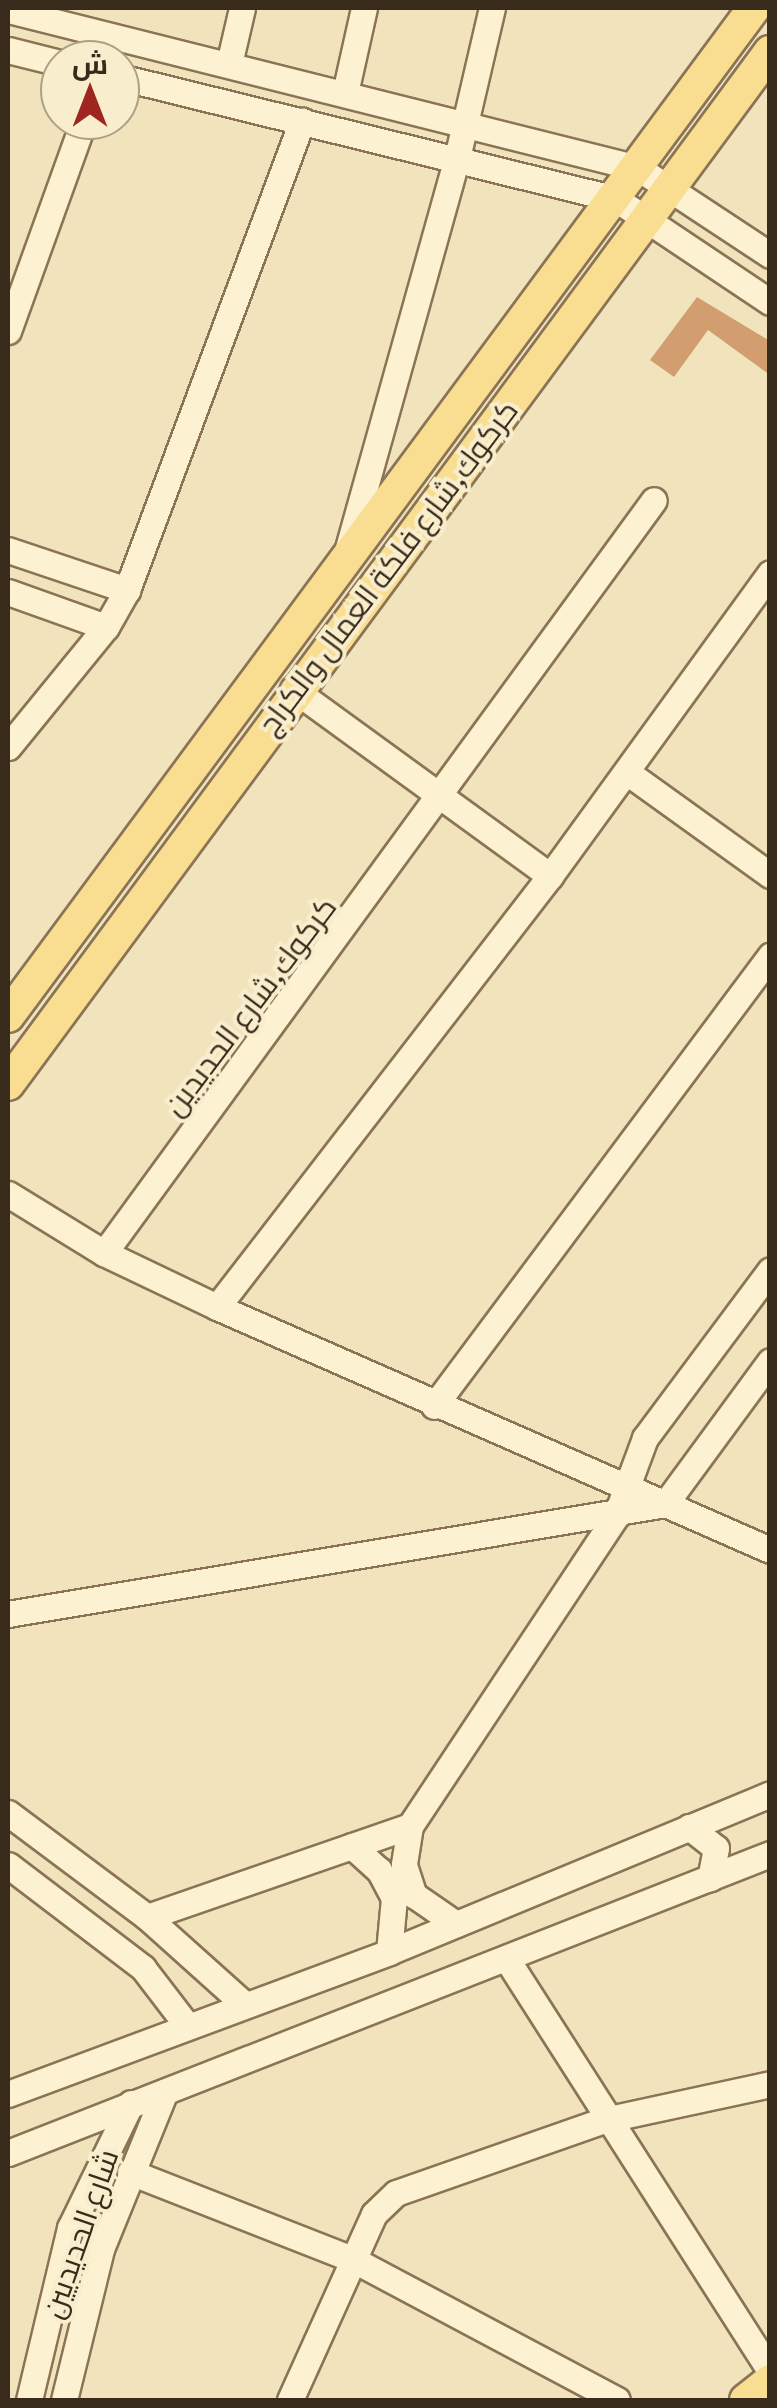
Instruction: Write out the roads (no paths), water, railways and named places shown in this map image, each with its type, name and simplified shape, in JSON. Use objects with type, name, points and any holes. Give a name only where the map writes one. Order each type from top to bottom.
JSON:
[{"type":"main road","name":"كركوك,شارع فلكة العمال والكراج","points":[[8,1016],[342,570],[754,8]]},
{"type":"main road","name":"كركوك,شارع فلكة العمال والكراج","points":[[8,1084],[293,690],[770,52]]},
{"type":"main road","points":[[746,2400],[770,2381]]},
{"type":"street","points":[[228,64],[242,8]]},
{"type":"street","points":[[345,93],[364,8]]},
{"type":"street","points":[[342,570],[457,158],[492,8]]},
{"type":"street","points":[[8,10],[638,168],[770,255]]},
{"type":"street","points":[[8,50],[40,58]]},
{"type":"street","points":[[140,82],[616,199],[770,302]]},
{"type":"street","points":[[8,747],[106,628],[126,590],[302,121]]},
{"type":"street","points":[[8,331],[77,140]]},
{"type":"street","name":"كركوك,شارع الحديدين","points":[[104,1253],[443,796],[654,500]]},
{"type":"street","points":[[8,550],[126,590]]},
{"type":"street","points":[[217,1307],[550,876],[770,574]]},
{"type":"street","points":[[8,592],[106,628]]},
{"type":"street","points":[[293,690],[550,876]]},
{"type":"street","points":[[628,772],[770,875]]},
{"type":"street","points":[[434,1406],[770,956]]},
{"type":"street","points":[[8,1194],[104,1253],[217,1307],[434,1406],[770,1550]]},
{"type":"street","points":[[456,1924],[414,1896],[404,1865],[410,1826],[616,1516],[645,1438],[770,1270]]},
{"type":"street","points":[[8,1614],[616,1516],[666,1504],[770,1361]]},
{"type":"street","points":[[8,2094],[243,2002],[389,1952],[770,1794]]},
{"type":"street","points":[[8,1812],[148,1916],[243,2002]]},
{"type":"street","points":[[148,1916],[410,1826]]},
{"type":"street","points":[[690,1827],[716,1848],[710,1878]]},
{"type":"street","points":[[352,1846],[379,1870],[394,1898],[389,1952]]},
{"type":"street","points":[[8,2153],[131,2102],[508,1961],[770,1854]]},
{"type":"street","points":[[8,1865],[142,1968],[186,2024]]},
{"type":"street","points":[[508,1961],[604,2120],[770,2370]]},
{"type":"street","points":[[290,2400],[374,2214],[396,2193],[604,2120],[770,2084]]},
{"type":"street","name":"شارع الحديديين","points":[[64,2400],[86,2297],[130,2172],[165,2091]]},
{"type":"street","name":"شارع الحديديين","points":[[28,2400],[74,2215],[131,2102]]},
{"type":"street","points":[[130,2172],[352,2259],[617,2400]]},
{"type":"street","points":[[8,2378],[34,2367]]}]
